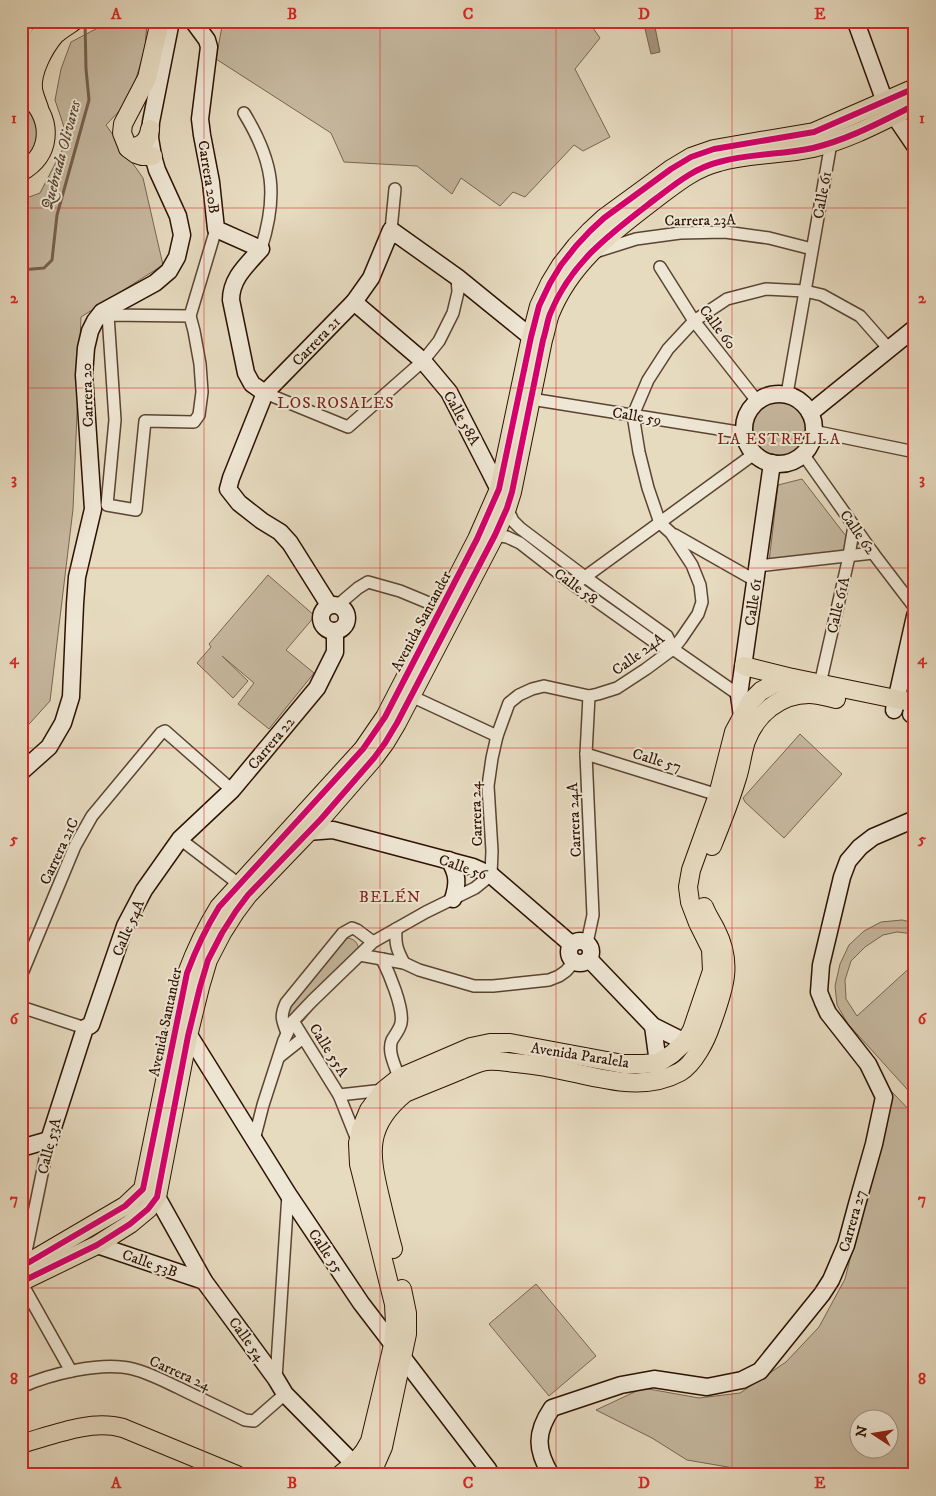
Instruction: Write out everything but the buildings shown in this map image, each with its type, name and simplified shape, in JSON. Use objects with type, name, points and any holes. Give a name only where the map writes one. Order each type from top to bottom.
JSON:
[{"type":"main road","points":[[21,26],[27,21]]},
{"type":"main road","points":[[21,31],[27,21]]},
{"type":"main road","points":[[21,81],[26,60],[36,38],[51,21]]},
{"type":"main road","points":[[21,172],[34,162],[42,150],[46,136],[45,122],[33,90],[34,78],[40,60],[56,34],[74,21]]},
{"type":"main road","points":[[153,156],[136,154],[128,148],[122,133],[123,124],[147,78],[160,21]]},
{"type":"main road","name":"Avenida Santander","points":[[22,1272],[96,1244],[130,1224],[148,1210],[178,1016],[188,972],[196,949],[219,907],[245,889],[307,832],[327,824],[385,743],[495,535],[507,508],[543,340],[550,315],[570,278],[589,254],[613,232],[677,183],[703,168],[727,160],[749,156],[794,152],[831,143],[864,131],[915,88]]},
{"type":"main road","points":[[21,93],[29,97],[39,108]]},
{"type":"main road","name":"Avenida Santander","points":[[150,1193],[208,960],[236,911],[245,889],[320,796],[363,749],[385,717],[477,539],[498,489],[539,306],[561,265],[590,231],[604,218],[670,169],[691,157],[714,149],[814,132],[890,108],[915,105]]},
{"type":"main road","points":[[128,148],[144,144],[149,137],[150,129]]},
{"type":"main road","points":[[744,666],[820,684],[908,709]]},
{"type":"main road","points":[[658,1063],[672,1054],[684,1042],[692,1030],[712,971],[711,949],[693,912],[688,887],[691,870],[718,795],[734,732],[750,702],[760,691],[793,678]]},
{"type":"main road","name":"Avenida Paralela","points":[[360,1472],[364,1452],[370,1441],[398,1351],[407,1334],[407,1313],[373,1168],[372,1150],[375,1135],[385,1112],[405,1093],[484,1061],[546,1066],[620,1082],[661,1079],[681,1072],[702,1046],[709,1032],[726,976],[726,960],[723,946],[702,903],[700,890],[702,873],[730,800],[746,742],[753,726],[768,709],[778,702],[799,695],[810,694],[908,709]]},
{"type":"main road","name":"Avenida Paralela","points":[[398,1351],[394,1304],[359,1164],[358,1143],[361,1129],[369,1110],[384,1090],[399,1078],[471,1047],[490,1043],[510,1043],[623,1064],[658,1063]]},
{"type":"main road","points":[[22,1272],[125,1206],[150,1193]]},
{"type":"main road","points":[[21,1444],[89,1426],[111,1425],[123,1428],[237,1475]]},
{"type":"main road","points":[[21,1455],[92,1435],[111,1435],[207,1475]]},
{"type":"street","name":"Carrera 20","points":[[21,772],[49,746],[63,723],[71,697],[78,577],[94,509],[84,375],[86,348],[90,331],[102,312],[156,283],[169,271],[177,257],[182,235],[178,216],[157,170],[153,156],[150,129],[171,21]]},
{"type":"street","name":"Carrera 20B","points":[[190,316],[216,229],[212,182],[200,119],[208,40],[193,21]]},
{"type":"street","points":[[857,21],[890,108],[915,146]]},
{"type":"street","points":[[244,113],[256,133],[265,156],[270,179],[271,203],[268,226],[261,249],[234,281],[231,291],[231,300],[246,373],[252,384],[265,393],[348,427],[423,361],[439,341],[453,313],[458,292],[457,277]]},
{"type":"street","name":"Calle 61","points":[[787,394],[831,143]]},
{"type":"street","name":"Carrera 21","points":[[334,605],[280,532],[239,503],[228,489],[265,393],[354,302],[371,278],[391,230],[395,190]]},
{"type":"street","points":[[216,229],[261,249]]},
{"type":"street","points":[[391,230],[457,277],[531,337]]},
{"type":"street","name":"Carrera 23A","points":[[589,254],[636,239],[689,232],[725,232],[769,238],[812,249]]},
{"type":"street","name":"Calle 60","points":[[660,268],[694,321],[757,401]]},
{"type":"street","points":[[660,523],[638,452],[633,415],[648,380],[668,348],[694,321],[727,300],[766,289],[805,291],[822,295],[860,316],[889,349]]},
{"type":"street","name":"Calle 58A","points":[[354,302],[423,361],[449,392],[507,508]]},
{"type":"street","points":[[108,315],[190,316],[200,364],[202,392],[199,416],[194,422],[145,421],[136,510],[107,505],[115,420],[108,315]]},
{"type":"street","points":[[810,413],[915,328]]},
{"type":"street","points":[[772,394],[787,394],[800,401],[810,413],[814,431],[803,454],[787,463],[772,463],[754,454],[746,441],[744,433],[746,415],[757,401],[764,397],[772,394]]},
{"type":"street","name":"Calle 59","points":[[531,399],[744,433]]},
{"type":"street","points":[[814,431],[915,452]]},
{"type":"street","points":[[574,585],[754,454]]},
{"type":"street","name":"Calle 62","points":[[803,454],[873,554],[915,608]]},
{"type":"street","name":"Calle 61","points":[[746,742],[739,695],[772,463]]},
{"type":"street","name":"Calle 58","points":[[507,508],[513,521],[520,528],[667,636],[673,649]]},
{"type":"street","name":"Calle 24A","points":[[589,696],[617,688],[673,649],[698,614],[702,602],[700,585],[692,565],[671,533],[660,523]]},
{"type":"street","name":"Calle 61A","points":[[820,684],[854,526]]},
{"type":"street","points":[[671,533],[705,552],[757,574],[849,556],[873,554]]},
{"type":"street","name":"Calle 58","points":[[477,539],[495,535],[507,536],[520,543],[574,585],[660,646],[673,649],[739,695]]},
{"type":"street","points":[[692,565],[696,556],[705,552]]},
{"type":"street","points":[[334,605],[368,582],[400,591],[441,608]]},
{"type":"street","name":"Carrera 22","points":[[180,838],[232,790],[317,688],[335,652],[335,631],[326,628],[321,621],[322,612],[334,605]]},
{"type":"street","points":[[908,709],[915,616]]},
{"type":"street","name":"Carrera 24","points":[[491,875],[492,851],[488,786],[497,736],[509,703],[532,688],[544,686],[589,696]]},
{"type":"street","points":[[411,696],[497,736]]},
{"type":"street","name":"Carrera 24A","points":[[580,952],[593,915],[586,754],[589,696]]},
{"type":"street","name":"Carrera 21C","points":[[21,976],[25,954],[75,846],[92,816],[161,733],[165,731],[232,790]]},
{"type":"street","name":"Calle 57","points":[[586,754],[718,795]]},
{"type":"street","points":[[320,796],[327,824]]},
{"type":"street","name":"Carrera 27","points":[[551,1475],[544,1464],[538,1442],[545,1418],[552,1408],[621,1385],[654,1378],[707,1387],[742,1380],[760,1371],[822,1294],[831,1280],[846,1245],[874,1144],[884,1097],[868,1064],[828,1013],[819,992],[821,965],[842,877],[848,861],[860,847],[873,837],[915,819]]},
{"type":"street","name":"Calle 56","points":[[327,824],[473,867],[491,875],[580,952],[653,1026],[684,1042]]},
{"type":"street","points":[[180,838],[245,889]]},
{"type":"street","name":"Calle 54A","points":[[88,1027],[125,926],[144,890],[180,838]]},
{"type":"street","points":[[449,860],[455,869],[457,879],[453,899]]},
{"type":"street","points":[[254,1140],[262,1105],[293,1021],[373,942],[426,912],[476,888],[491,875]]},
{"type":"street","points":[[287,1033],[281,1016],[286,1003],[344,933],[352,928],[373,942]]},
{"type":"street","points":[[396,929],[397,951],[404,963]]},
{"type":"street","points":[[360,955],[404,963],[419,970],[474,986],[493,986],[549,980],[559,976],[580,952]]},
{"type":"street","points":[[382,959],[402,1011],[401,1024],[391,1043],[390,1049],[399,1078]]},
{"type":"street","points":[[21,1007],[88,1027]]},
{"type":"street","name":"Calle 55","points":[[178,1016],[188,1036],[288,1194],[361,1303],[491,1475]]},
{"type":"street","name":"Calle 55A","points":[[293,1021],[339,1095],[358,1143],[373,1168]]},
{"type":"street","points":[[653,1026],[658,1063]]},
{"type":"street","name":"Calle 53A","points":[[22,1272],[48,1140],[88,1027]]},
{"type":"street","points":[[279,1057],[303,1038]]},
{"type":"street","name":"Calle 55A","points":[[339,1095],[384,1090]]},
{"type":"street","points":[[21,1148],[48,1140]]},
{"type":"street","name":"Calle 54","points":[[150,1193],[204,1281],[285,1394],[360,1472]]},
{"type":"street","points":[[276,1379],[288,1194]]},
{"type":"street","name":"Calle 53B","points":[[96,1244],[204,1281]]},
{"type":"street","points":[[22,1272],[71,1371]]},
{"type":"street","name":"Carrera 24","points":[[21,1387],[71,1371],[117,1366],[152,1375],[245,1420],[254,1421],[285,1394]]},
{"type":"shaded area","points":[[111,21],[147,21],[145,49],[135,82],[124,106],[106,125],[143,178],[163,265],[81,317],[73,509],[50,701],[21,733],[21,200],[40,193],[68,139],[55,100],[61,69],[71,42]]},
{"type":"shaded area","points":[[223,21],[588,21],[600,38],[575,69],[610,137],[583,151],[574,145],[525,197],[513,192],[500,206],[461,178],[452,194],[417,166],[344,162],[331,133],[216,59]]},
{"type":"shaded area","points":[[655,27],[660,52],[651,54],[645,29]]},
{"type":"shaded area","points":[[22,101],[36,115],[39,133],[38,147],[21,164]]},
{"type":"shaded area","points":[[773,401],[785,401],[795,405],[803,413],[807,429],[803,445],[795,453],[785,457],[773,457],[763,453],[755,445],[751,435],[751,423],[755,413],[763,405]]},
{"type":"shaded area","points":[[802,479],[859,553],[769,562],[778,485]]},
{"type":"shaded area","points":[[268,575],[315,616],[286,650],[314,673],[269,729],[238,704],[254,683],[222,656],[248,681],[233,698],[197,663],[211,647],[209,644]]},
{"type":"shaded area","points":[[915,648],[915,699],[904,697]]},
{"type":"shaded area","points":[[800,734],[842,774],[784,838],[743,798]]},
{"type":"shaded area","points":[[902,920],[915,923],[915,934],[897,932],[883,935],[865,947],[851,961],[845,980],[846,999],[857,1016],[915,963],[915,1098],[848,1024],[837,1005],[835,986],[840,964],[849,945],[864,931],[881,922]]},
{"type":"shaded area","points":[[345,938],[355,941],[359,951],[300,1024],[288,1022],[286,1013],[289,1007]]},
{"type":"shaded area","points":[[892,1092],[915,1116],[915,1475],[759,1475],[728,1467],[687,1460],[652,1438],[596,1410],[643,1388],[699,1398],[740,1393],[786,1362],[819,1327],[845,1279]]},
{"type":"shaded area","points":[[536,1284],[596,1356],[549,1396],[489,1324]]},
{"type":"waterway","name":"Quebrada Olivares","points":[[21,270],[44,268],[52,260],[57,215],[89,100],[85,21]]},
{"type":"cycle path","points":[[21,1267],[125,1206],[143,1189],[187,973],[198,947],[219,907],[363,749],[385,717],[477,539],[499,489],[539,306],[561,265],[576,246],[604,218],[671,169],[691,157],[714,149],[814,132],[915,88]]},
{"type":"cycle path","points":[[21,1282],[97,1245],[130,1224],[148,1209],[157,1197],[188,1036],[208,960],[222,933],[248,895],[321,819],[374,758],[397,723],[495,535],[507,508],[548,320],[569,279],[594,250],[623,224],[677,183],[701,168],[731,159],[801,150],[827,144],[866,129],[915,105]]},
{"type":"district","name":"LOS ROSALES","points":[[336,402]]},
{"type":"district","name":"LA ESTRELLA","points":[[779,438]]},
{"type":"district","name":"BELÉN","points":[[390,896]]}]
